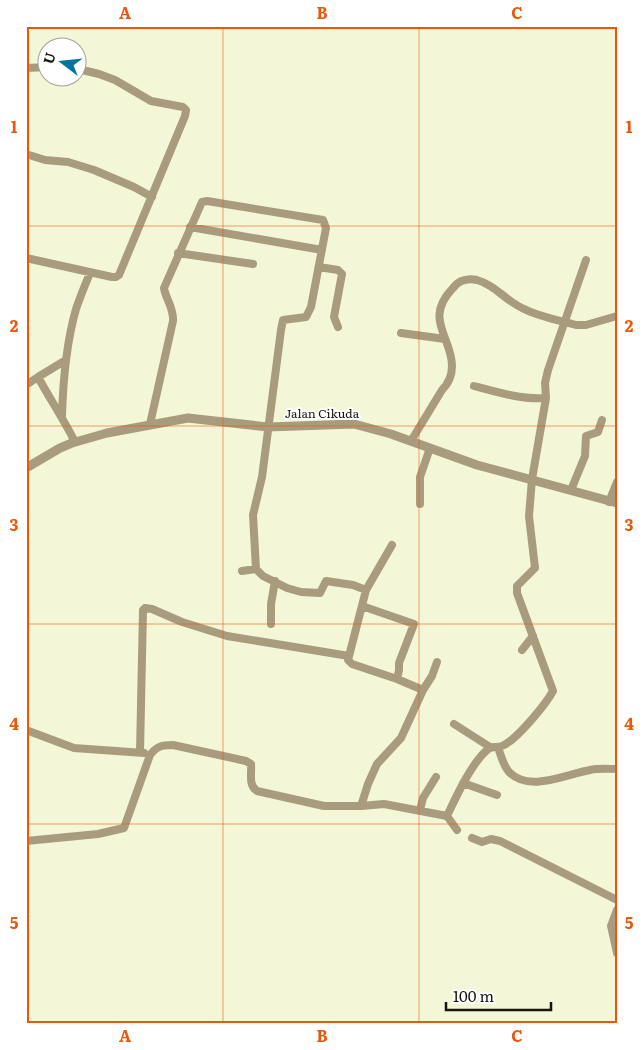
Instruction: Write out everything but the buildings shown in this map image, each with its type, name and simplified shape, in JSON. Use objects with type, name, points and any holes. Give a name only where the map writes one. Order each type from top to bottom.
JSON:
[{"type":"street","points":[[26,258],[90,273],[112,277],[119,275],[186,110],[178,105],[166,105],[151,101],[115,80],[88,71]]},
{"type":"street","points":[[26,154],[44,160],[68,162],[94,170],[152,197]]},
{"type":"street","points":[[150,424],[173,320],[173,309],[164,288],[202,202],[321,219],[325,223],[326,228],[308,313],[306,317],[287,319],[282,322],[262,478],[253,515],[256,569],[263,576],[294,590],[320,593],[326,581],[353,585],[366,590]]},
{"type":"street","points":[[190,227],[322,250]]},
{"type":"street","points":[[178,253],[253,264]]},
{"type":"street","points":[[447,816],[463,783],[485,752],[509,742],[521,731],[553,691],[517,593],[517,586],[535,568],[529,516],[532,480],[546,398],[545,384],[586,260]]},
{"type":"street","points":[[319,267],[338,270],[342,274],[334,317],[338,327]]},
{"type":"street","points":[[62,416],[63,380],[66,360],[76,310],[90,273]]},
{"type":"street","points":[[411,441],[452,372],[452,364],[439,319],[446,297],[461,280],[470,279],[486,283],[519,307],[581,326],[617,316]]},
{"type":"street","points":[[401,333],[445,339]]},
{"type":"street","points":[[26,385],[66,360]]},
{"type":"street","points":[[38,377],[76,442]]},
{"type":"street","points":[[474,386],[538,399],[546,398]]},
{"type":"street","name":"Jalan Cikuda","points":[[26,468],[60,448],[76,442],[107,433],[188,418],[268,426],[354,424],[411,441],[477,465],[613,503]]},
{"type":"street","points":[[571,490],[585,456],[586,436],[598,432],[602,420]]},
{"type":"street","points":[[420,504],[420,475],[430,448]]},
{"type":"street","points":[[613,503],[617,482]]},
{"type":"street","points":[[392,545],[366,590],[348,660],[352,664],[423,690]]},
{"type":"street","points":[[242,571],[256,569]]},
{"type":"street","points":[[271,624],[271,604],[275,580]]},
{"type":"street","points":[[362,606],[414,624],[399,663],[397,679]]},
{"type":"street","points":[[140,752],[143,610],[145,608],[227,636],[349,656]]},
{"type":"street","points":[[522,650],[533,636]]},
{"type":"street","points":[[361,806],[377,764],[401,738],[437,662]]},
{"type":"street","points":[[454,724],[494,747],[506,769],[516,778],[549,781],[592,769],[617,769]]},
{"type":"street","points":[[26,730],[74,748],[140,752],[150,755]]},
{"type":"street","points":[[26,840],[98,834],[124,828],[150,755],[161,746],[173,745],[237,758],[252,764],[251,783],[257,791],[324,806],[384,804],[420,810],[447,816],[457,830]]},
{"type":"street","points":[[420,810],[423,798],[436,777]]},
{"type":"street","points":[[463,783],[497,795]]},
{"type":"street","points":[[472,838],[482,842],[491,839],[500,841],[617,900]]},
{"type":"street","points":[[617,910],[611,926],[617,953]]}]
